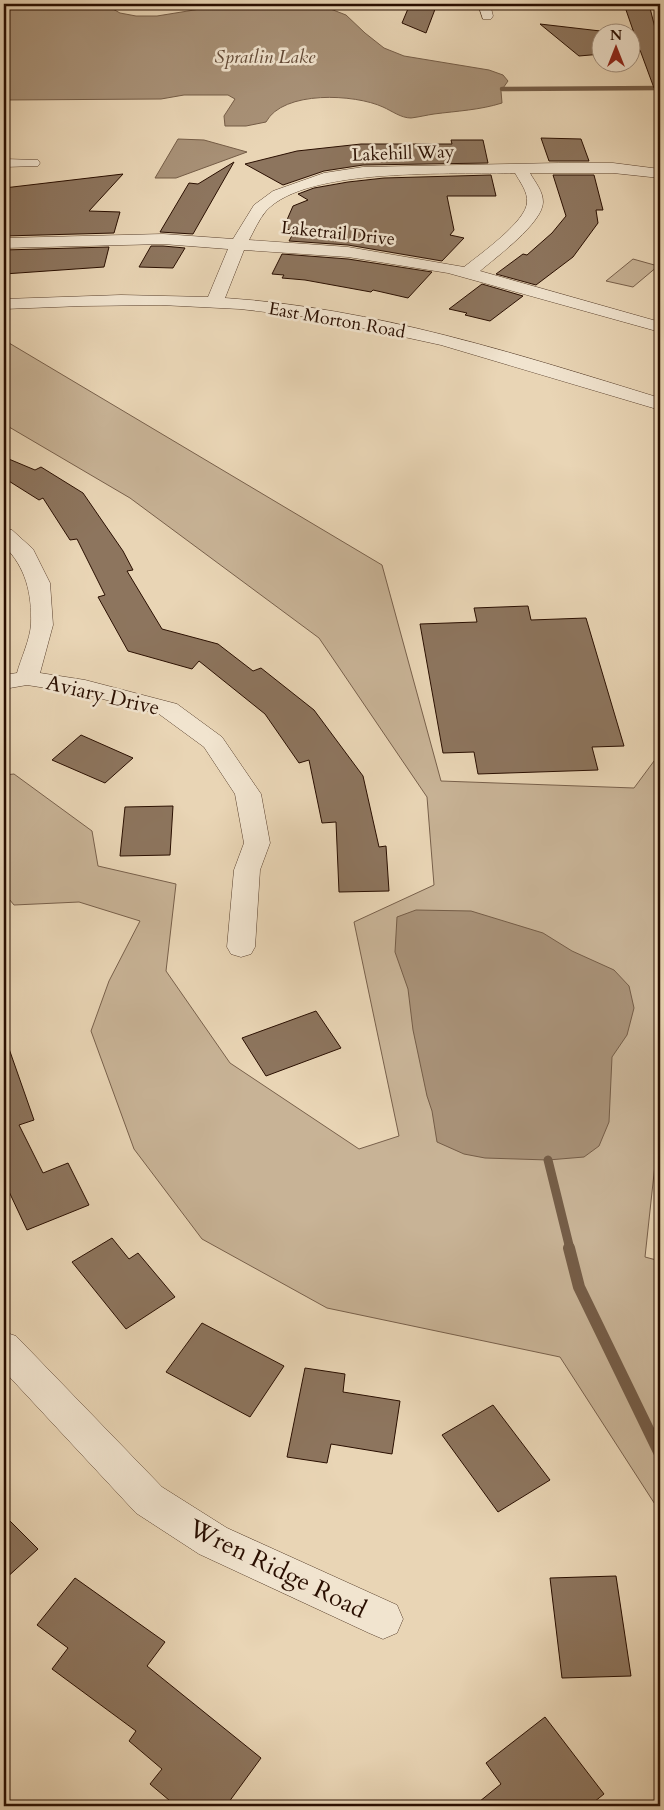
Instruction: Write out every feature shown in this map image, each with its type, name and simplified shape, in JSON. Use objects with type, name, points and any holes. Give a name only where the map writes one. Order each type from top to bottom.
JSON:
[{"type":"street","points":[[4,163],[33,163]]},
{"type":"street","name":"Lakehill Way","points":[[214,303],[240,243],[260,208],[278,194],[324,178],[363,172],[614,168],[660,174]]},
{"type":"street","points":[[467,273],[528,219],[535,205],[533,193],[520,170]]},
{"type":"street","name":"Laketrail Drive","points":[[4,243],[162,238],[348,252],[467,273],[660,327]]},
{"type":"street","name":"East Morton Road","points":[[4,304],[112,300],[214,303],[281,308],[354,320],[452,343],[660,404]]},
{"type":"street","points":[[4,535],[25,554],[39,583],[42,625],[15,680]]},
{"type":"street","name":"Aviary Drive","points":[[15,680],[84,687],[168,709],[213,742],[248,794],[257,843],[247,870],[240,947]]},
{"type":"street","name":"Wren Ridge Road","points":[[4,1347],[149,1500],[213,1542],[383,1619]]},
{"type":"shaded area","points":[[633,259],[658,266],[633,287],[606,281]]},
{"type":"shaded area","points":[[4,340],[382,565],[441,781],[634,788],[660,753],[660,1118],[645,1257],[660,1261],[660,1512],[560,1357],[327,1308],[202,1239],[134,1149],[91,1031],[109,981],[140,921],[79,902],[14,905],[4,893],[4,775],[14,774],[92,831],[98,866],[176,884],[166,971],[230,1063],[359,1149],[399,1136],[354,922],[434,885],[427,797],[319,638],[130,498],[4,424]]},
{"type":"water","name":"Spratlin Lake","points":[[4,4],[104,4],[120,13],[136,16],[157,16],[231,4],[298,4],[328,8],[346,15],[384,48],[404,56],[489,70],[503,75],[508,81],[501,91],[502,103],[477,109],[407,118],[383,107],[355,99],[320,98],[288,104],[275,112],[266,122],[246,126],[225,126],[224,116],[235,99],[228,95],[184,95],[161,99],[4,100]]},
{"type":"water","points":[[178,139],[204,140],[247,152],[176,178],[155,178]]},
{"type":"water","points":[[416,910],[471,911],[543,933],[572,951],[614,970],[629,986],[634,1008],[627,1035],[612,1057],[609,1122],[599,1146],[584,1157],[548,1160],[485,1158],[464,1154],[437,1142],[432,1111],[413,1030],[408,989],[395,952],[397,917]]},
{"type":"building","points":[[410,4],[437,4],[426,33],[402,23]]},
{"type":"building","points":[[625,7],[650,8],[660,48],[660,86],[654,88],[642,55],[642,22],[630,22]]},
{"type":"building","points":[[540,24],[592,30],[592,55],[579,56]]},
{"type":"building","points":[[541,138],[581,139],[589,161],[549,161]]},
{"type":"building","points":[[451,140],[483,140],[488,163],[363,165],[324,171],[283,185],[245,164],[297,151],[361,144],[452,144]]},
{"type":"building","points":[[234,162],[193,234],[160,232],[189,183],[198,184]]},
{"type":"building","points":[[123,174],[89,211],[120,212],[114,233],[4,236],[4,188]]},
{"type":"building","points":[[491,175],[496,196],[447,196],[454,230],[450,235],[464,238],[442,261],[348,245],[289,241],[295,230],[283,229],[293,206],[308,200],[298,194],[314,188],[384,178]]},
{"type":"building","points":[[553,175],[594,175],[603,210],[596,210],[598,223],[573,257],[536,285],[496,274],[523,254],[527,255],[552,233],[566,216]]},
{"type":"building","points":[[151,246],[185,248],[173,268],[139,267]]},
{"type":"building","points":[[109,247],[104,267],[4,274],[4,250]]},
{"type":"building","points":[[282,254],[348,259],[432,272],[408,298],[373,290],[371,292],[305,280],[282,278],[284,275],[272,274]]},
{"type":"building","points":[[482,284],[523,296],[490,321],[449,309]]},
{"type":"building","points":[[4,457],[35,470],[41,467],[83,493],[123,551],[133,570],[127,571],[162,629],[218,644],[253,671],[261,668],[314,710],[363,776],[379,847],[386,846],[389,891],[339,892],[336,822],[322,823],[309,760],[299,763],[265,714],[199,661],[192,669],[128,651],[98,597],[105,595],[77,539],[70,540],[43,498],[39,500],[4,478]]},
{"type":"building","points":[[528,606],[531,620],[586,618],[624,746],[592,747],[598,770],[478,774],[474,752],[443,753],[420,624],[477,622],[474,608]]},
{"type":"building","points":[[81,735],[133,758],[105,783],[52,760]]},
{"type":"building","points":[[173,806],[170,855],[120,856],[125,807]]},
{"type":"building","points":[[316,1011],[341,1048],[266,1076],[242,1038]]},
{"type":"building","points":[[7,1043],[34,1120],[19,1125],[43,1173],[68,1163],[89,1205],[27,1230],[4,1181],[4,1044]]},
{"type":"building","points":[[112,1238],[129,1259],[138,1253],[175,1297],[126,1329],[72,1262]]},
{"type":"building","points":[[202,1323],[284,1366],[250,1417],[166,1372]]},
{"type":"building","points":[[305,1368],[345,1374],[343,1392],[400,1401],[392,1454],[331,1444],[327,1463],[287,1457]]},
{"type":"building","points":[[493,1405],[550,1480],[498,1512],[442,1435]]},
{"type":"building","points":[[4,1515],[38,1549],[4,1580]]},
{"type":"building","points":[[616,1576],[631,1676],[562,1678],[550,1578]]},
{"type":"building","points":[[75,1578],[165,1642],[147,1666],[261,1758],[226,1806],[176,1806],[150,1784],[162,1769],[129,1741],[136,1731],[52,1669],[68,1648],[37,1625]]},
{"type":"building","points":[[545,1717],[604,1794],[589,1806],[474,1806],[501,1784],[486,1763]]},
{"type":"waterway","points":[[502,89],[660,88]]},
{"type":"waterway","points":[[548,1160],[570,1249]]},
{"type":"waterway","points":[[569,1248],[579,1287],[660,1454]]}]
